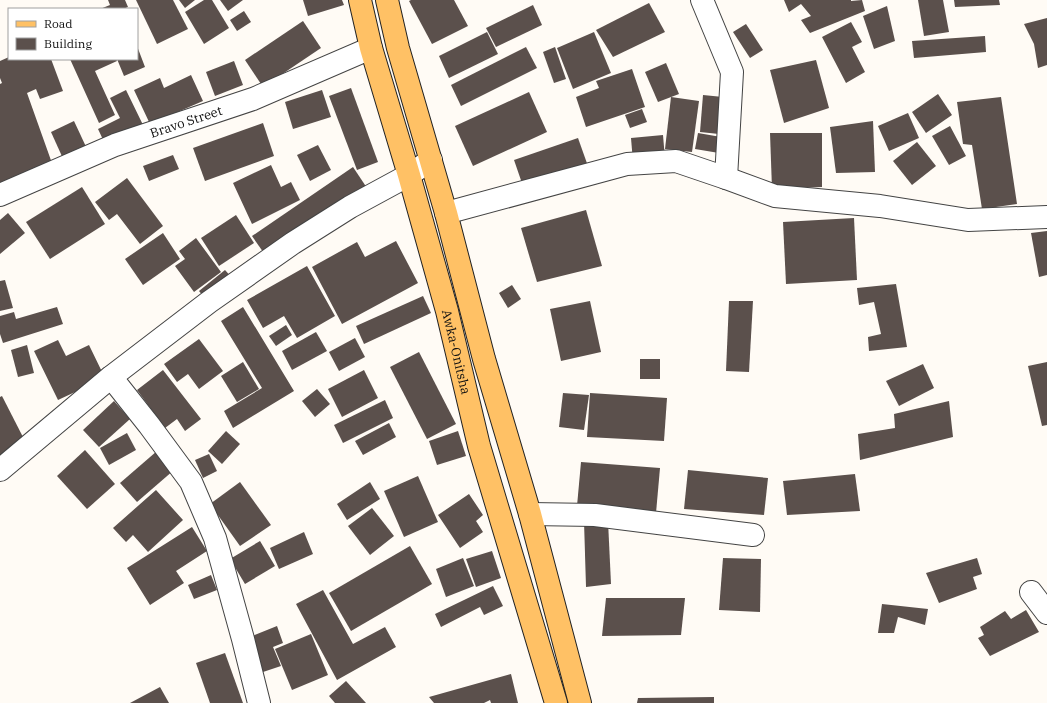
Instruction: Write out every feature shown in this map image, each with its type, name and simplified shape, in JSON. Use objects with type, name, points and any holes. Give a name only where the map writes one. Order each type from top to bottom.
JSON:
[{"type":"main road","name":"Awka-Onitsha","points":[[360,0],[371,48],[409,175],[447,311],[479,446],[556,703]]},
{"type":"main road","name":"Awka-Onitsha","points":[[387,0],[398,48],[432,160],[484,359],[530,514],[580,703]]},
{"type":"street","points":[[702,0],[732,72],[726,178]]},
{"type":"street","name":"Bravo Street","points":[[0,195],[115,145],[253,99],[371,48]]},
{"type":"street","points":[[0,470],[111,377],[209,302],[293,243],[350,207],[409,175],[432,160]]},
{"type":"street","points":[[446,213],[627,164],[676,161],[775,196],[880,206],[968,220],[1047,217]]},
{"type":"street","points":[[111,377],[191,482],[215,538],[259,703]]},
{"type":"street","points":[[530,514],[595,516],[753,535]]},
{"type":"street","points":[[1031,592],[1047,613]]},
{"type":"building","points":[[108,0],[125,0],[128,7],[102,8],[110,5]]},
{"type":"building","points":[[136,0],[173,0],[188,29],[157,44]]},
{"type":"building","points":[[179,0],[195,0],[185,8]]},
{"type":"building","points":[[204,0],[212,0],[229,28],[204,44],[185,12]]},
{"type":"building","points":[[220,0],[243,0],[228,11]]},
{"type":"building","points":[[303,0],[342,0],[344,5],[308,16]]},
{"type":"building","points":[[454,0],[468,26],[432,44],[409,1]]},
{"type":"building","points":[[784,0],[862,0],[865,11],[810,33],[801,20],[811,16],[801,4],[789,12]]},
{"type":"building","points":[[918,0],[943,0],[949,32],[924,36]]},
{"type":"building","points":[[954,0],[999,0],[1000,5],[955,7]]},
{"type":"building","points":[[649,3],[665,32],[613,57],[596,30]]},
{"type":"building","points":[[533,5],[542,25],[496,47],[486,28]]},
{"type":"building","points":[[887,6],[895,41],[874,49],[863,16]]},
{"type":"building","points":[[244,11],[251,22],[237,31],[230,20]]},
{"type":"building","points":[[1047,18],[1047,65],[1038,68],[1034,44],[1024,24]]},
{"type":"building","points":[[303,21],[321,48],[263,87],[245,60]]},
{"type":"building","points":[[851,22],[862,42],[852,47],[865,72],[846,83],[822,37]]},
{"type":"building","points":[[746,24],[763,50],[750,58],[733,32]]},
{"type":"building","points":[[487,32],[498,54],[449,78],[439,56]]},
{"type":"building","points":[[594,32],[611,73],[573,89],[557,48]]},
{"type":"building","points":[[985,36],[986,52],[914,58],[912,41]]},
{"type":"building","points":[[526,47],[537,68],[461,106],[451,85]]},
{"type":"building","points":[[555,47],[566,79],[554,83],[543,52]]},
{"type":"building","points":[[138,49],[145,67],[124,76],[117,60],[138,60]]},
{"type":"building","points":[[8,57],[8,60],[51,60],[63,91],[40,99],[36,89],[27,93],[53,166],[0,186],[0,84],[2,83],[0,78],[0,61]]},
{"type":"building","points":[[70,60],[117,61],[95,71],[115,115],[99,123]]},
{"type":"building","points":[[816,60],[829,108],[784,123],[770,70]]},
{"type":"building","points":[[234,61],[243,85],[215,96],[206,72]]},
{"type":"building","points":[[666,63],[679,94],[658,102],[645,72]]},
{"type":"building","points":[[632,69],[645,107],[586,127],[576,97],[599,88],[596,81]]},
{"type":"building","points":[[191,75],[203,101],[150,124],[134,90],[160,78],[164,88]]},
{"type":"building","points":[[351,88],[378,162],[357,170],[329,96]]},
{"type":"building","points":[[126,90],[144,127],[106,146],[98,129],[120,118],[110,98]]},
{"type":"building","points":[[322,90],[331,117],[293,129],[285,102]]},
{"type":"building","points":[[529,92],[547,132],[473,166],[455,126]]},
{"type":"building","points":[[938,94],[952,115],[926,133],[912,112]]},
{"type":"building","points":[[703,95],[723,97],[719,134],[700,132]]},
{"type":"building","points":[[671,97],[699,101],[692,152],[665,149]]},
{"type":"building","points":[[1001,97],[1017,204],[982,209],[972,145],[963,144],[957,102]]},
{"type":"building","points":[[642,109],[647,122],[630,128],[625,115]]},
{"type":"building","points":[[908,113],[919,138],[889,151],[878,126]]},
{"type":"building","points":[[74,121],[88,151],[65,163],[51,132]]},
{"type":"building","points":[[873,121],[875,172],[836,173],[830,127]]},
{"type":"building","points":[[263,123],[274,156],[205,181],[193,148]]},
{"type":"building","points":[[950,126],[966,156],[949,165],[932,136]]},
{"type":"building","points":[[698,133],[721,137],[719,153],[695,149]]},
{"type":"building","points":[[770,133],[822,133],[822,187],[772,189]]},
{"type":"building","points":[[663,135],[665,159],[633,162],[631,138]]},
{"type":"building","points":[[578,138],[589,169],[524,189],[514,160]]},
{"type":"building","points":[[917,142],[936,166],[912,185],[893,161]]},
{"type":"building","points":[[318,145],[331,170],[310,181],[297,155]]},
{"type":"building","points":[[173,155],[179,169],[149,181],[143,166]]},
{"type":"building","points":[[271,165],[281,187],[291,182],[300,200],[252,224],[233,183]]},
{"type":"building","points":[[353,167],[369,191],[268,259],[252,236]]},
{"type":"building","points":[[127,178],[163,226],[140,244],[117,214],[109,220],[95,202]]},
{"type":"building","points":[[82,187],[105,224],[50,259],[26,222]]},
{"type":"building","points":[[586,210],[602,266],[537,282],[521,228]]},
{"type":"building","points":[[8,213],[25,233],[0,254],[0,220]]},
{"type":"building","points":[[236,215],[254,243],[219,266],[201,238]]},
{"type":"building","points":[[854,218],[857,280],[786,284],[783,222]]},
{"type":"building","points":[[1047,231],[1047,275],[1039,277],[1031,233]]},
{"type":"building","points":[[163,233],[180,259],[143,285],[125,259]]},
{"type":"building","points":[[196,238],[221,272],[194,292],[175,266],[185,259],[179,251]]},
{"type":"building","points":[[396,241],[418,283],[342,324],[312,267],[357,242],[365,257]]},
{"type":"building","points":[[307,266],[335,316],[297,338],[284,316],[263,328],[247,300]]},
{"type":"building","points":[[225,270],[234,280],[207,301],[199,291]]},
{"type":"building","points":[[5,280],[13,308],[0,311],[0,281]]},
{"type":"building","points":[[896,284],[907,347],[869,351],[868,337],[881,334],[874,302],[859,305],[857,288]]},
{"type":"building","points":[[512,285],[521,299],[508,308],[499,293]]},
{"type":"building","points":[[423,296],[431,313],[364,344],[356,326]]},
{"type":"building","points":[[590,301],[601,352],[561,361],[550,309]]},
{"type":"building","points":[[729,301],[753,301],[749,372],[726,371]]},
{"type":"building","points":[[57,307],[63,324],[3,343],[0,334],[0,316],[14,312],[16,319]]},
{"type":"building","points":[[243,307],[294,391],[233,428],[224,411],[262,388],[221,321]]},
{"type":"building","points":[[286,325],[292,335],[276,346],[269,336]]},
{"type":"building","points":[[316,332],[327,351],[292,370],[282,351]]},
{"type":"building","points":[[355,338],[365,357],[339,371],[329,352]]},
{"type":"building","points":[[199,339],[223,371],[199,389],[188,374],[177,382],[164,364]]},
{"type":"building","points":[[58,340],[66,356],[89,345],[105,378],[58,400],[34,351]]},
{"type":"building","points":[[27,345],[34,373],[18,377],[11,350]]},
{"type":"building","points":[[419,352],[456,424],[427,439],[390,367]]},
{"type":"building","points":[[640,359],[660,359],[660,379],[640,379]]},
{"type":"building","points":[[243,362],[259,389],[237,402],[221,376]]},
{"type":"building","points":[[1047,362],[1047,425],[1042,426],[1028,366]]},
{"type":"building","points":[[923,364],[934,388],[899,406],[886,381]]},
{"type":"building","points":[[163,370],[201,419],[185,431],[177,419],[165,428],[137,390]]},
{"type":"building","points":[[364,370],[378,398],[342,417],[328,389]]},
{"type":"building","points":[[317,389],[330,404],[315,417],[302,401]]},
{"type":"building","points":[[563,393],[589,395],[584,430],[559,427]]},
{"type":"building","points":[[590,393],[667,398],[664,441],[587,437]]},
{"type":"building","points":[[2,396],[25,441],[0,456],[0,397]]},
{"type":"building","points":[[385,400],[393,418],[343,443],[334,425]]},
{"type":"building","points":[[114,401],[130,419],[99,447],[83,430]]},
{"type":"building","points":[[949,401],[953,437],[860,460],[858,434],[895,428],[894,414]]},
{"type":"building","points":[[389,423],[396,437],[363,455],[355,441]]},
{"type":"building","points":[[226,431],[240,444],[222,464],[208,451]]},
{"type":"building","points":[[458,431],[466,456],[437,465],[429,441]]},
{"type":"building","points":[[127,433],[136,450],[109,465],[100,448]]},
{"type":"building","points":[[85,450],[115,484],[87,509],[57,476]]},
{"type":"building","points":[[157,451],[174,470],[137,502],[120,483]]},
{"type":"building","points":[[209,454],[217,471],[203,478],[195,460]]},
{"type":"building","points":[[581,462],[660,468],[656,513],[577,506]]},
{"type":"building","points":[[688,470],[768,478],[764,515],[684,509]]},
{"type":"building","points":[[855,474],[860,511],[787,515],[783,481]]},
{"type":"building","points":[[418,476],[438,522],[404,537],[384,491]]},
{"type":"building","points":[[240,482],[271,525],[240,546],[210,504]]},
{"type":"building","points":[[370,482],[380,499],[347,520],[337,504]]},
{"type":"building","points":[[156,490],[183,520],[148,552],[133,535],[126,542],[113,528]]},
{"type":"building","points":[[469,494],[483,515],[476,521],[483,532],[460,548],[438,515]]},
{"type":"building","points":[[372,508],[394,536],[370,555],[348,526]]},
{"type":"building","points":[[584,521],[608,521],[611,584],[586,587]]},
{"type":"building","points":[[192,527],[207,551],[176,571],[184,583],[150,605],[127,568]]},
{"type":"building","points":[[304,532],[313,554],[279,569],[270,548]]},
{"type":"building","points":[[260,541],[275,566],[245,584],[230,559]]},
{"type":"building","points":[[410,546],[432,584],[351,631],[329,593]]},
{"type":"building","points":[[492,551],[501,578],[476,587],[466,559]]},
{"type":"building","points":[[463,558],[474,586],[446,597],[436,569]]},
{"type":"building","points":[[723,558],[761,559],[760,612],[719,610]]},
{"type":"building","points":[[977,558],[982,574],[973,577],[977,589],[939,603],[926,573]]},
{"type":"building","points":[[211,575],[217,590],[194,599],[188,585]]},
{"type":"building","points":[[493,586],[503,606],[484,615],[480,607],[441,627],[435,614]]},
{"type":"building","points":[[323,590],[353,644],[385,627],[396,647],[337,680],[296,604]]},
{"type":"building","points":[[606,598],[685,598],[681,635],[602,636]]},
{"type":"building","points":[[882,604],[928,609],[925,625],[898,617],[894,633],[878,633]]},
{"type":"building","points":[[1026,610],[1039,632],[990,656],[978,638],[984,635],[980,627],[1005,611],[1011,619]]},
{"type":"building","points":[[277,626],[283,643],[273,647],[281,666],[263,672],[250,637]]},
{"type":"building","points":[[311,634],[328,675],[292,690],[275,649]]},
{"type":"building","points":[[225,653],[243,703],[210,703],[196,663]]},
{"type":"building","points":[[511,674],[518,703],[491,703],[490,700],[484,703],[434,703],[429,697]]},
{"type":"building","points":[[346,681],[366,703],[335,703],[329,696]]},
{"type":"building","points":[[160,687],[169,703],[130,703]]},
{"type":"building","points":[[714,697],[714,703],[637,703],[638,698]]}]
